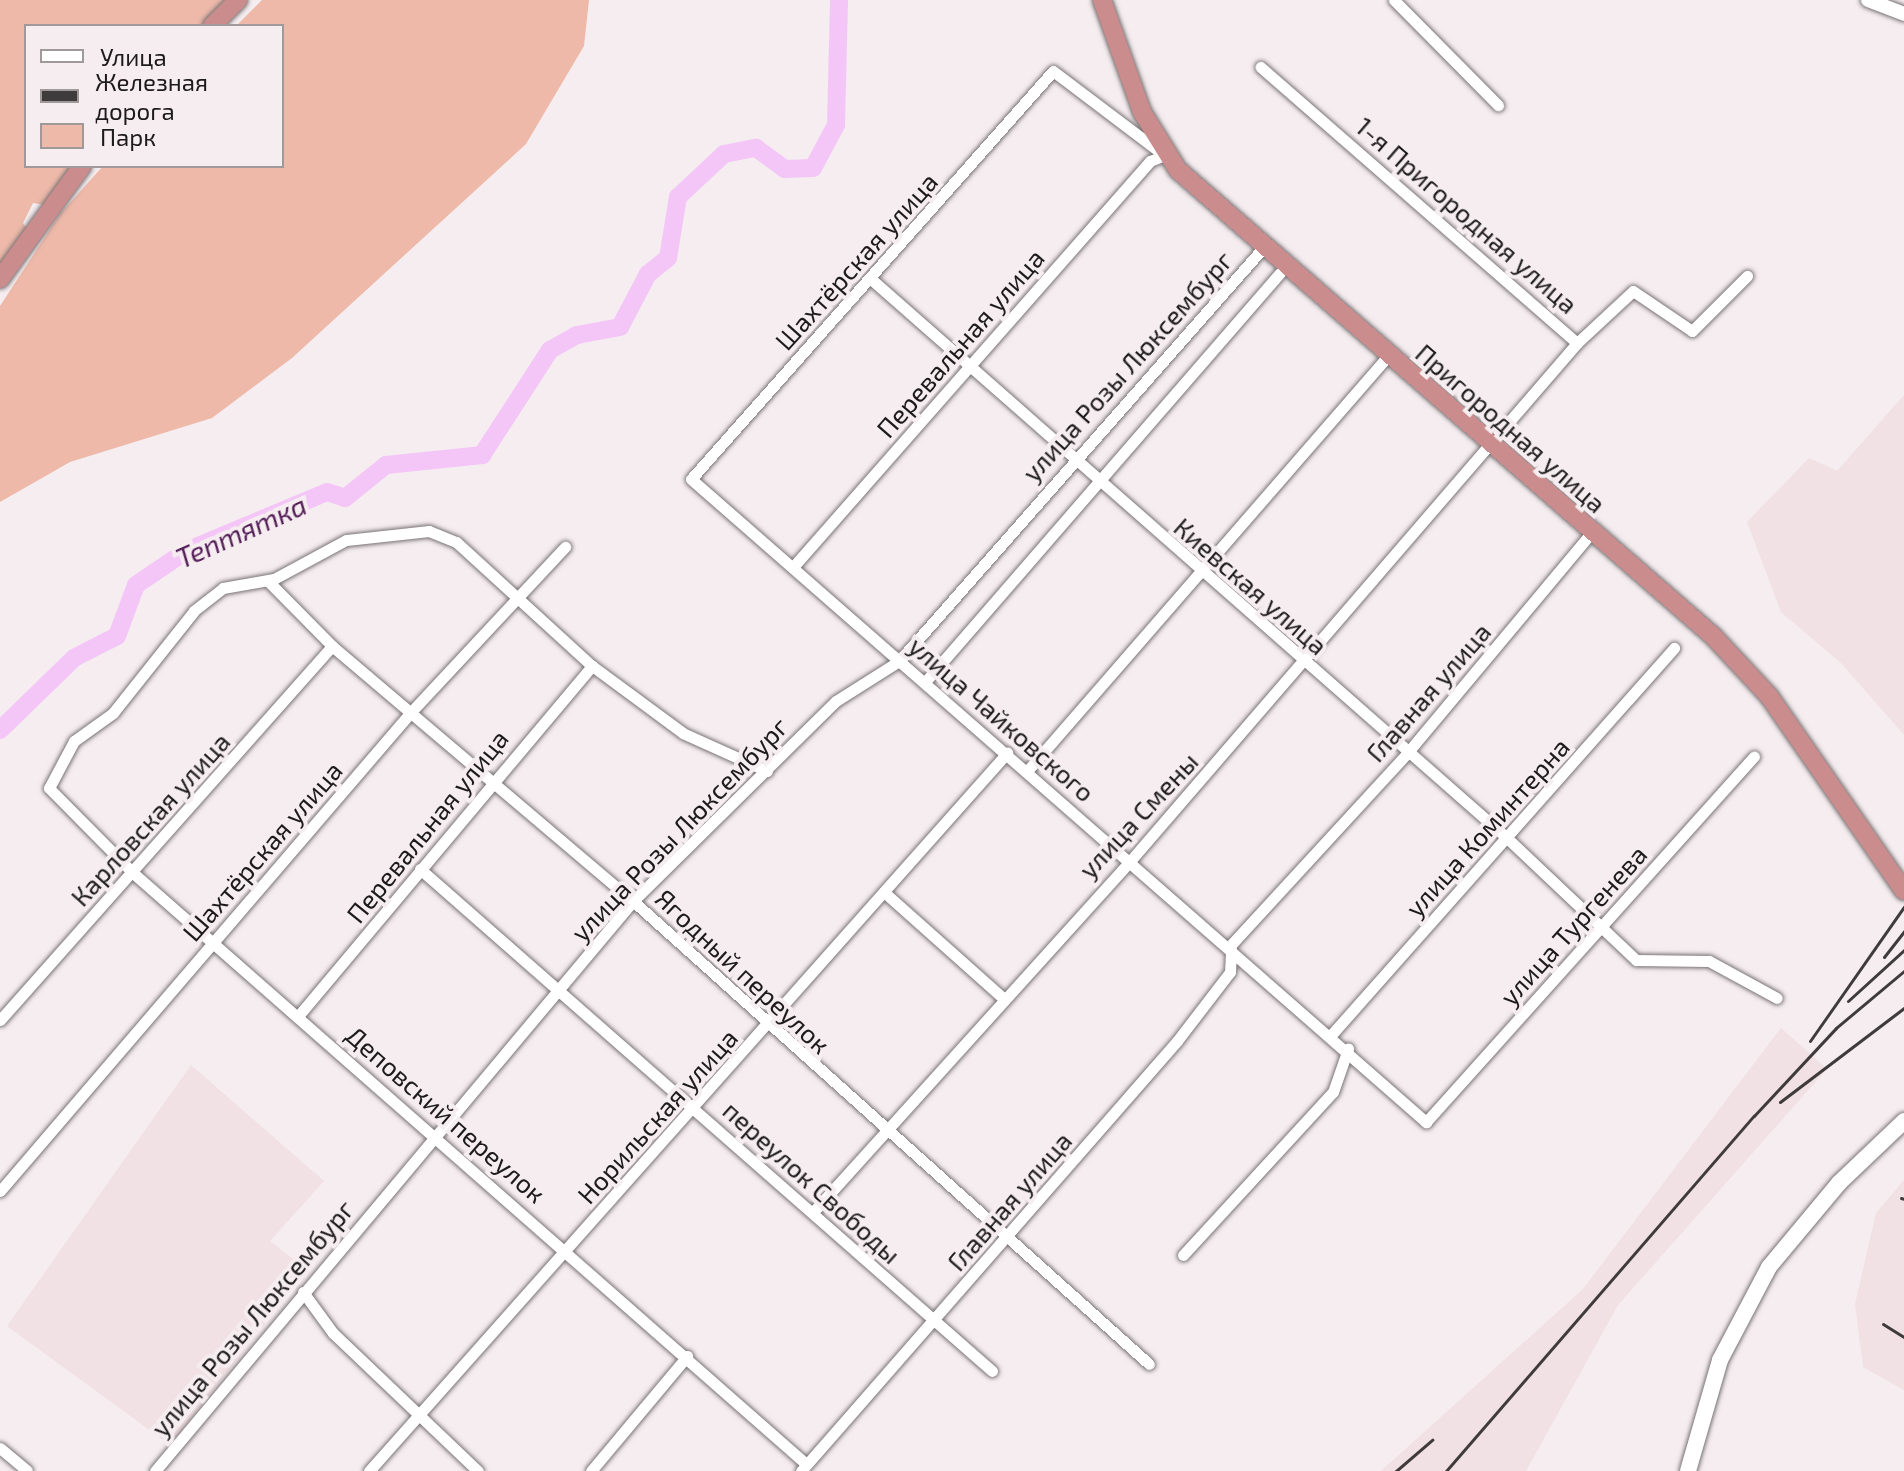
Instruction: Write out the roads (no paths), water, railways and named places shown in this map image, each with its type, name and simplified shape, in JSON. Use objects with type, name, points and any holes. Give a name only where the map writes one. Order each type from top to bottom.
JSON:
[{"type":"highway","points":[[214,24],[238,0]]},
{"type":"highway","name":"Пригородная улица","points":[[1104,2],[1165,155],[1263,248],[1387,357],[1713,636],[1769,696],[1840,793],[1904,891]]},
{"type":"highway","points":[[0,279],[81,168]]},
{"type":"main road","points":[[1688,1471],[1720,1360],[1769,1267],[1839,1183],[1904,1121]]},
{"type":"street","points":[[1394,0],[1498,105]]},
{"type":"street","points":[[1868,0],[1904,14]]},
{"type":"street","name":"1-я Пригородная улица","points":[[1261,67],[1577,343],[1491,445]]},
{"type":"street","name":"Шахтёрская улица","points":[[691,479],[1053,71],[1165,155]]},
{"type":"street","name":"Перевальная улица","points":[[793,567],[1150,161],[1165,155]]},
{"type":"street","name":"улица Розы Люксембург","points":[[155,1471],[435,1131],[633,901],[836,701],[899,661],[1072,457],[1263,248]]},
{"type":"street","points":[[925,682],[1102,483],[1285,267]]},
{"type":"street","points":[[1577,343],[1633,291],[1692,331],[1747,276]]},
{"type":"street","name":"Киевская улица","points":[[871,279],[1507,838],[1641,964],[1709,961],[1777,998]]},
{"type":"street","points":[[1028,770],[1198,569],[1387,357]]},
{"type":"street","name":"улица Смены","points":[[814,1211],[1002,997],[1131,860],[1491,445]]},
{"type":"street","name":"улица Чайковского","points":[[691,479],[1332,1034],[1426,1122]]},
{"type":"street","points":[[268,581],[323,547],[429,531],[456,542],[592,666],[683,733],[767,771]]},
{"type":"street","name":"Главная улица","points":[[804,1467],[1207,1004],[1230,972],[1230,948],[1408,752],[1592,532]]},
{"type":"street","name":"Шахтёрская улица","points":[[0,1191],[411,712],[565,547]]},
{"type":"street","name":"Ягодный переулок","points":[[268,581],[332,646],[633,901],[885,1131],[1149,1364]]},
{"type":"street","name":"Деповский переулок","points":[[268,581],[230,583],[194,611],[113,713],[74,741],[51,782],[55,800],[132,872],[435,1131],[687,1356],[804,1467]]},
{"type":"street","name":"Карловская улица","points":[[0,1020],[332,646]]},
{"type":"street","name":"улица Коминтерна","points":[[1332,1034],[1674,648]]},
{"type":"street","name":"Перевальная улица","points":[[299,1015],[592,666]]},
{"type":"street","name":"Норильская улица","points":[[369,1471],[568,1250],[694,1104],[769,1026],[1007,753]]},
{"type":"street","name":"улица Тургенева","points":[[1426,1122],[1754,757]]},
{"type":"street","name":"переулок Свободы","points":[[420,869],[694,1104],[992,1371]]},
{"type":"street","points":[[884,892],[1002,997]]},
{"type":"street","points":[[1183,1255],[1333,1092],[1348,1049]]},
{"type":"street","points":[[303,1292],[333,1333],[478,1471]]},
{"type":"street","points":[[591,1471],[687,1356]]},
{"type":"street","points":[[0,1448],[27,1471]]},
{"type":"waterway","name":"Тептятка","points":[[0,730],[74,658],[117,636],[136,585],[186,551],[327,492],[345,498],[386,465],[482,455],[550,350],[577,335],[620,327],[648,274],[668,258],[678,197],[724,154],[756,148],[785,169],[813,168],[836,125],[839,0]]},
{"type":"railway","points":[[1810,1041],[1904,907]]},
{"type":"railway","points":[[1884,957],[1904,931]]},
{"type":"railway","points":[[1848,1001],[1904,950]]},
{"type":"railway","points":[[1446,1471],[1754,1116],[1836,1028],[1904,971]]},
{"type":"railway","points":[[1780,1102],[1904,1008]]},
{"type":"railway","points":[[1883,1324],[1904,1337]]},
{"type":"railway","points":[[1396,1471],[1432,1440]]}]
